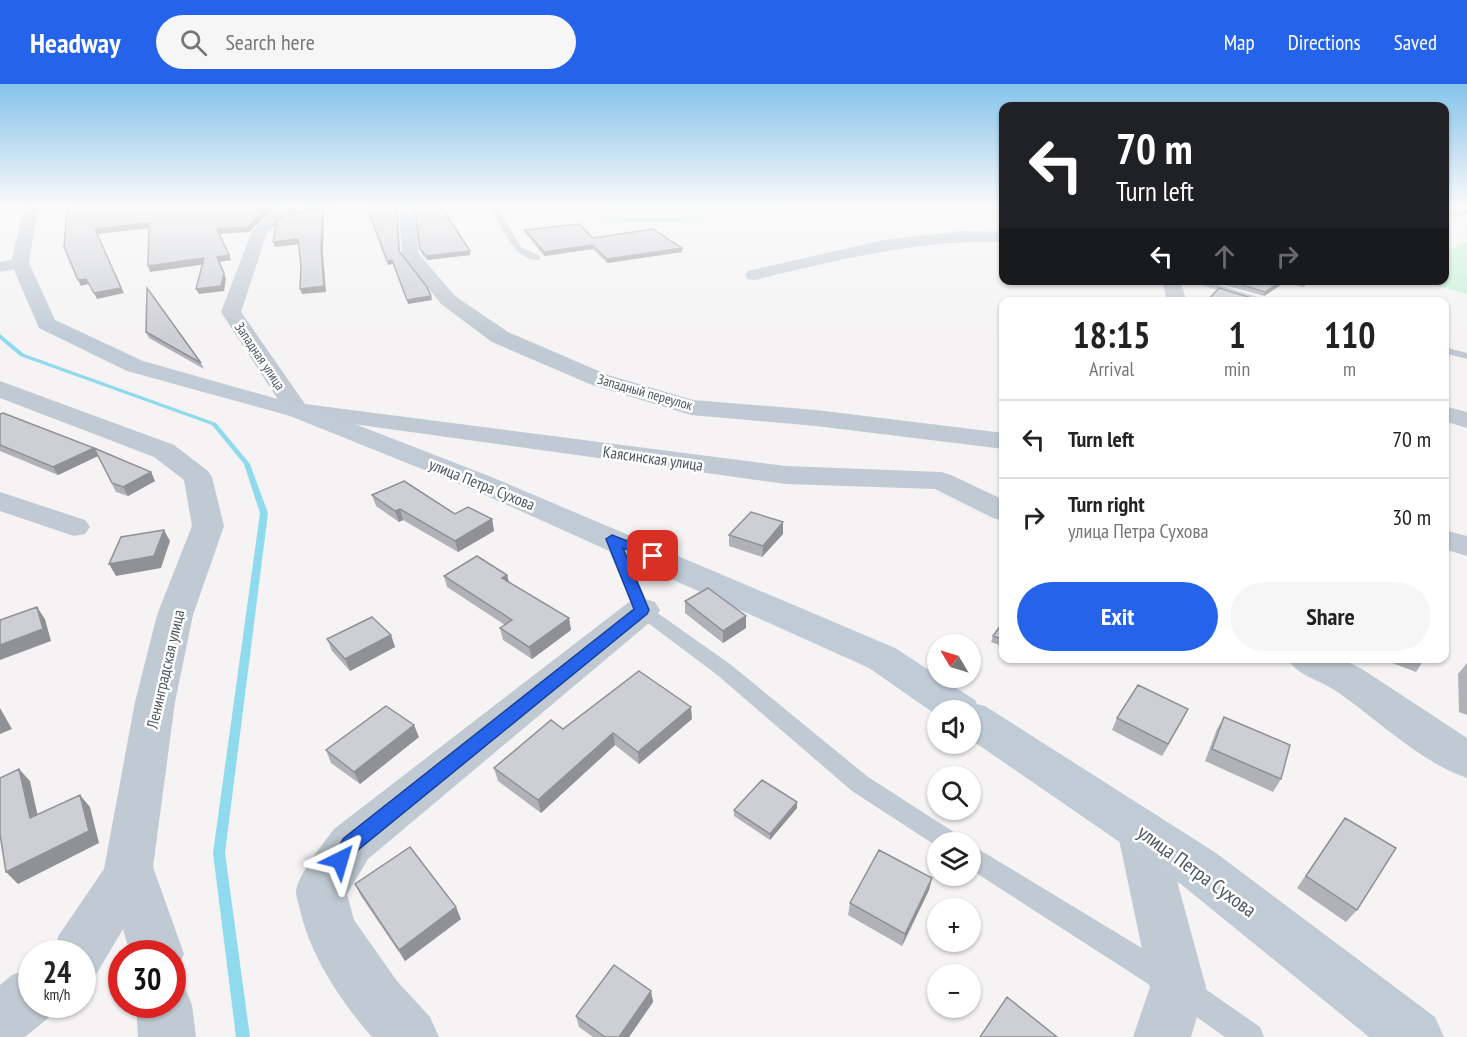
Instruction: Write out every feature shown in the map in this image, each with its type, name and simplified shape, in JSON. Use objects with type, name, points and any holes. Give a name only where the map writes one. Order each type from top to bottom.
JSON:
[{"type":"street","name":"улица Петра Сухова","points":[[15,249],[10,265],[46,324],[135,366],[271,405],[297,410],[484,484],[882,658],[945,700]]},
{"type":"street","name":"Западная улица","points":[[253,249],[231,312],[297,410]]},
{"type":"street","name":"Западный переулок","points":[[410,249],[411,255],[448,300],[500,337],[600,380],[691,407],[816,418],[999,440]]},
{"type":"street","points":[[754,275],[864,249]]},
{"type":"street","name":"Ленинградская улица","points":[[3,392],[164,451],[198,477],[208,526],[173,626],[155,702],[127,876],[87,940]]},
{"type":"street","name":"Каясинская улица","points":[[297,410],[786,475],[941,481],[999,510]]},
{"type":"street","points":[[1449,415],[1467,420]]},
{"type":"street","points":[[941,481],[999,484]]},
{"type":"street","points":[[0,501],[74,527]]},
{"type":"street","points":[[1449,541],[1467,546]]},
{"type":"street","points":[[410,1037],[377,1001],[331,932],[321,891],[351,844],[642,610]]},
{"type":"street","points":[[1316,663],[1348,679],[1418,729],[1467,760]]},
{"type":"street","name":"улица Петра Сухова","points":[[981,724],[1198,869],[1415,1037]]},
{"type":"street","points":[[1140,830],[1178,987],[1162,1037]]},
{"type":"street","name":"Ленинградская улица","points":[[128,866],[152,940]]},
{"type":"street","points":[[0,1021],[18,1006]]},
{"type":"street","points":[[165,1018],[167,1037]]},
{"type":"lane","points":[[519,249],[537,258]]},
{"type":"lane","points":[[1207,285],[1252,297]]},
{"type":"lane","points":[[1449,351],[1467,356]]},
{"type":"lane","points":[[612,539],[642,610],[723,669],[860,784],[935,832]]},
{"type":"lane","points":[[981,862],[1178,987],[1250,1037]]},
{"type":"green space","points":[[1449,249],[1467,249],[1467,294],[1435,285],[1449,285]]},
{"type":"building","points":[[65,249],[104,249],[121,288],[94,293],[86,279],[78,280]]},
{"type":"building","points":[[148,249],[226,249],[229,255],[217,257],[224,273],[221,286],[196,289],[204,258],[148,266]]},
{"type":"building","points":[[299,249],[321,249],[324,286],[300,289]]},
{"type":"building","points":[[383,249],[399,249],[427,287],[431,296],[407,300],[392,260],[387,261]]},
{"type":"building","points":[[420,249],[470,251],[427,256]]},
{"type":"building","points":[[542,249],[561,249],[544,252]]},
{"type":"building","points":[[597,249],[672,249],[607,259]]},
{"type":"building","points":[[1242,285],[1275,285],[1265,292]]},
{"type":"building","points":[[147,288],[201,363],[146,332]]},
{"type":"building","points":[[1219,288],[1248,297],[1211,297]]},
{"type":"building","points":[[3,413],[94,448],[53,467],[0,445],[0,414]]},
{"type":"building","points":[[94,448],[151,472],[123,487],[112,483]]},
{"type":"building","points":[[404,481],[455,514],[468,507],[492,519],[455,541],[400,509],[395,511],[372,495]]},
{"type":"building","points":[[751,512],[783,522],[763,546],[729,535]]},
{"type":"building","points":[[164,530],[154,556],[109,564],[121,537]]},
{"type":"building","points":[[477,556],[507,575],[502,578],[569,618],[529,647],[500,628],[512,620],[444,576]]},
{"type":"building","points":[[708,588],[746,616],[723,631],[685,601]]},
{"type":"building","points":[[37,607],[43,629],[0,645],[0,620]]},
{"type":"building","points":[[372,617],[391,635],[345,659],[327,639]]},
{"type":"building","points":[[999,628],[999,638],[993,636]]},
{"type":"building","points":[[639,671],[691,707],[638,752],[613,733],[538,800],[494,768],[551,720],[563,729]]},
{"type":"building","points":[[1138,685],[1188,709],[1168,744],[1117,718]]},
{"type":"building","points":[[386,706],[414,725],[354,772],[326,750]]},
{"type":"building","points":[[1224,717],[1290,745],[1281,779],[1212,749]]},
{"type":"building","points":[[19,769],[30,818],[80,795],[89,831],[6,872],[0,834],[0,778]]},
{"type":"building","points":[[762,780],[797,802],[770,834],[734,810]]},
{"type":"building","points":[[1345,818],[1396,848],[1357,910],[1306,876]]},
{"type":"building","points":[[410,847],[456,907],[399,950],[355,884]]},
{"type":"building","points":[[879,850],[927,875],[928,886],[905,934],[850,903]]},
{"type":"building","points":[[614,965],[651,991],[619,1037],[605,1037],[576,1016]]},
{"type":"building","points":[[1007,997],[1057,1037],[980,1037]]},
{"type":"waterway","points":[[0,336],[22,355],[214,424],[247,464],[264,513],[219,853],[243,1037]]},
{"type":"route","points":[[340,860],[351,844],[642,610],[612,539],[653,556]]}]
